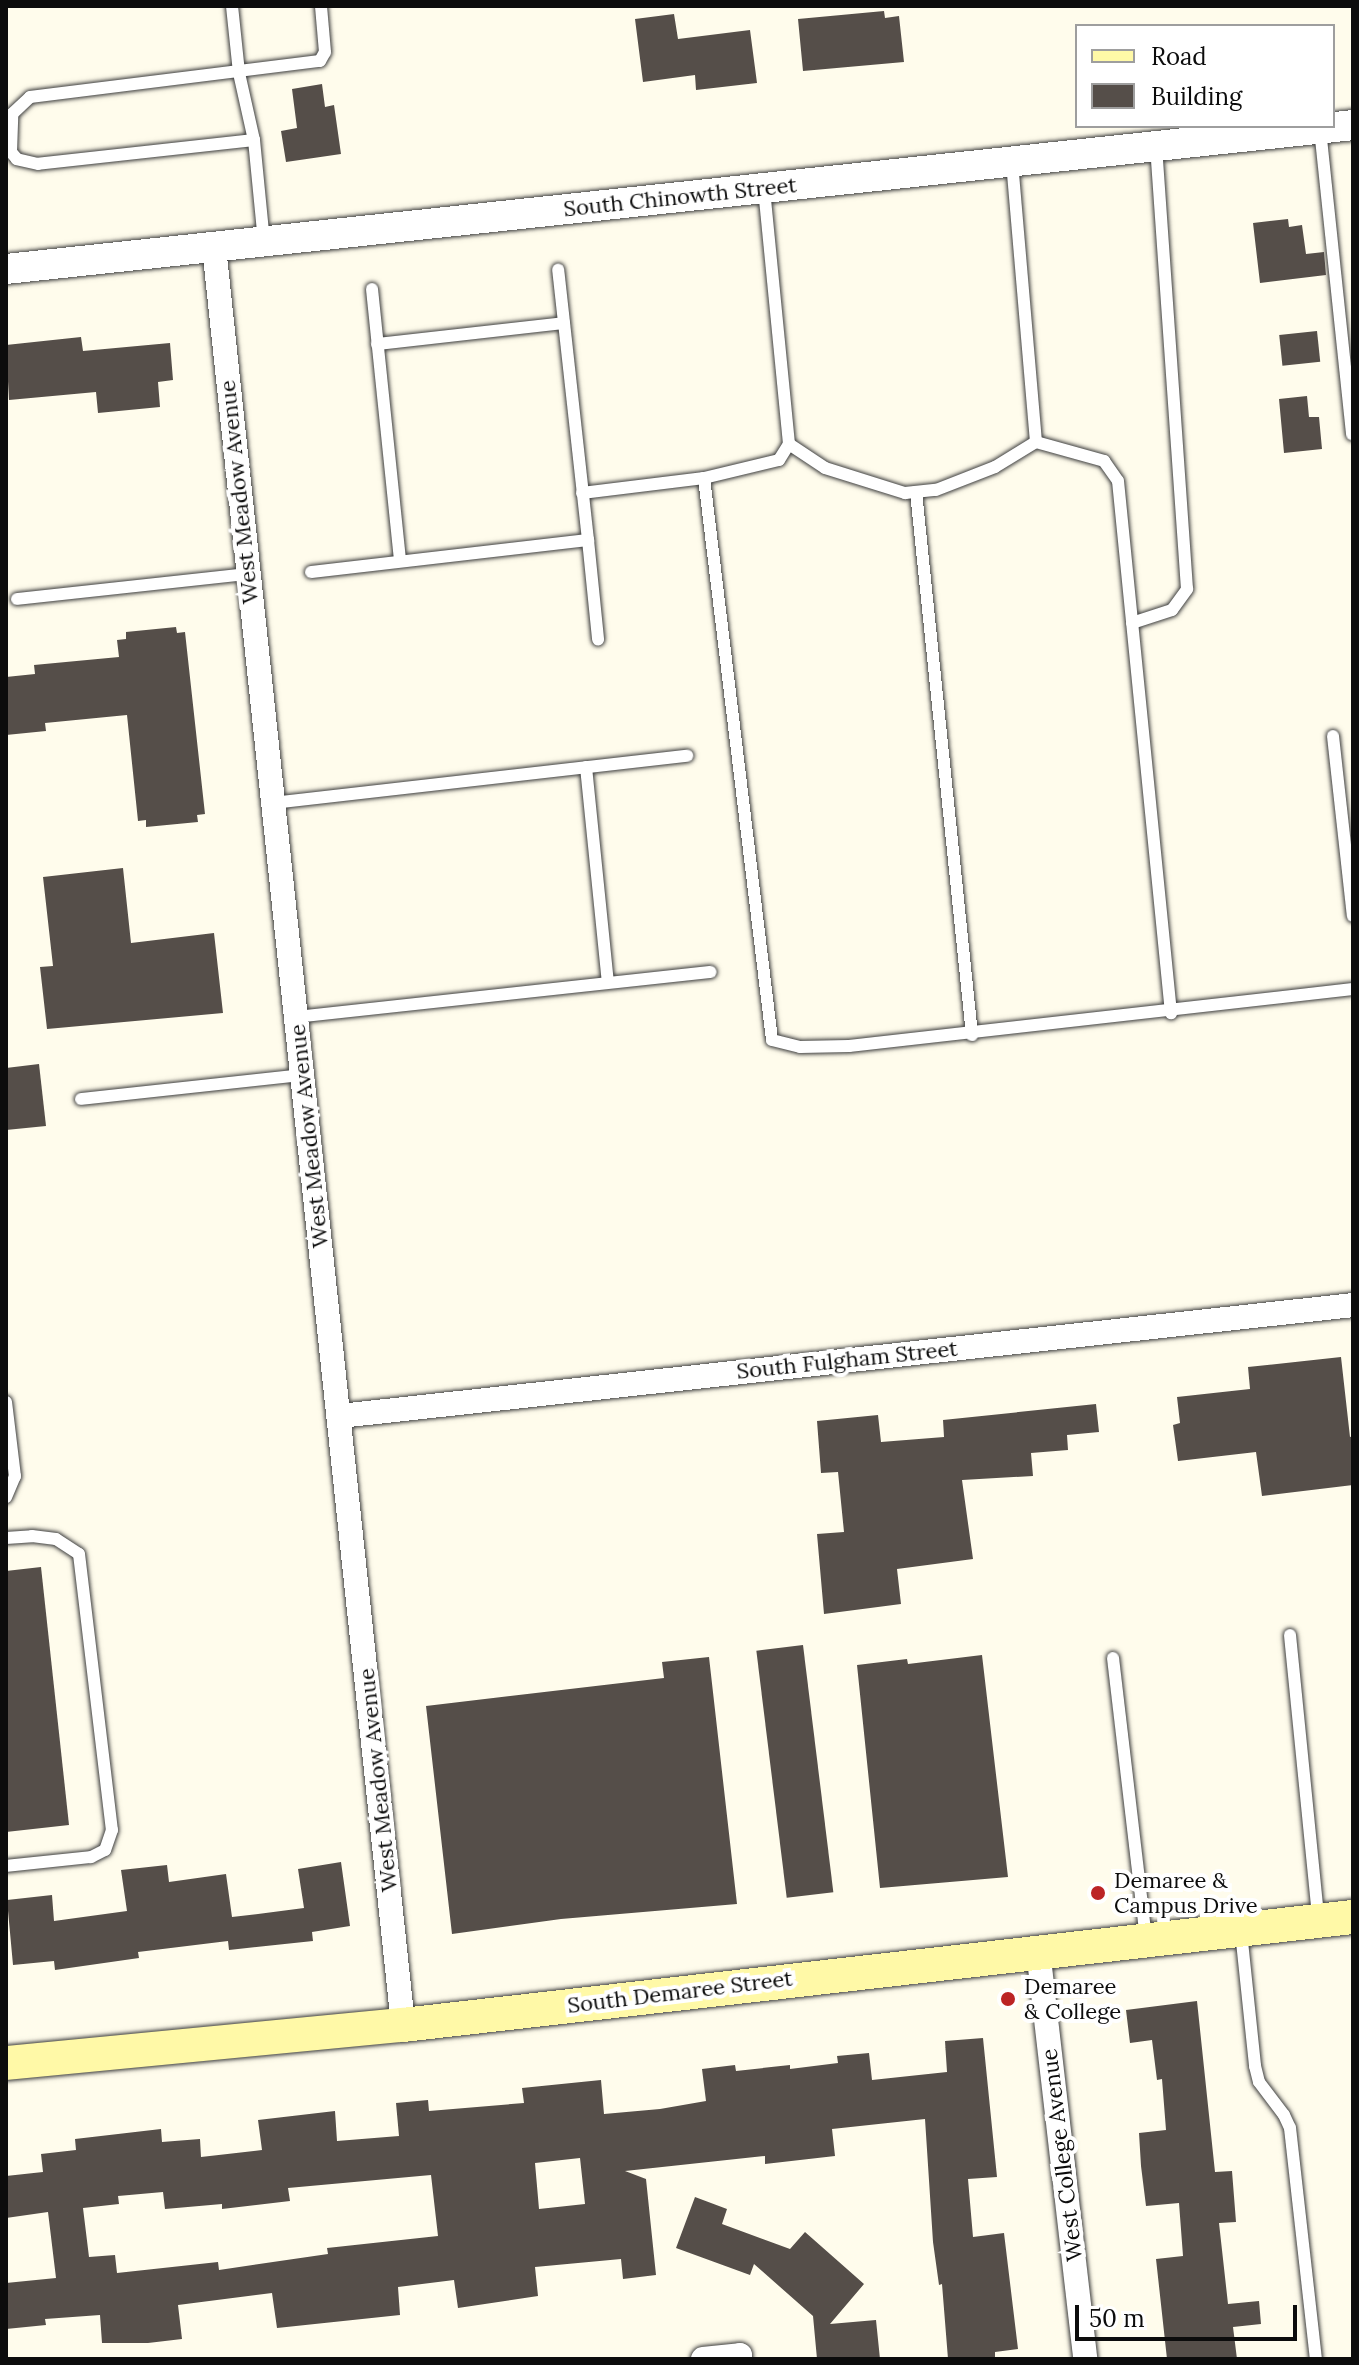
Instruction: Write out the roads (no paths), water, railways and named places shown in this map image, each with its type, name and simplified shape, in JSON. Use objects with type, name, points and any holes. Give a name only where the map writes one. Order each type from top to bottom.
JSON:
[{"type":"main road","name":"South Demaree Street","points":[[6,2063],[403,2025],[1038,1950],[1353,1917]]},
{"type":"street","name":"South Chinowth Street","points":[[6,269],[1328,128]]},
{"type":"street","name":"West Meadow Avenue","points":[[214,247],[403,2025]]},
{"type":"street","name":"South Fulgham Street","points":[[340,1416],[1353,1305]]},
{"type":"street","name":"West College Avenue","points":[[1038,1950],[1085,2359]]},
{"type":"street","points":[[703,2359],[740,2357]]},
{"type":"lane","points":[[232,6],[239,73],[254,140],[264,242]]},
{"type":"lane","points":[[254,140],[38,164],[17,159],[11,152],[12,114],[30,97],[320,61],[325,52],[321,6]]},
{"type":"lane","points":[[1320,129],[1352,434]]},
{"type":"lane","points":[[1132,623],[1172,610],[1187,589],[1156,146]]},
{"type":"lane","points":[[1011,161],[1036,442]]},
{"type":"lane","points":[[582,493],[704,478],[779,460],[789,444],[764,188]]},
{"type":"lane","points":[[558,270],[598,639]]},
{"type":"lane","points":[[372,289],[400,559]]},
{"type":"lane","points":[[377,344],[564,323]]},
{"type":"lane","points":[[789,444],[825,468],[905,493],[936,490],[995,467],[1036,442],[1104,461],[1118,481],[1171,1013]]},
{"type":"lane","points":[[704,478],[772,1040],[800,1047],[849,1046],[1171,1013],[1353,989]]},
{"type":"lane","points":[[916,492],[972,1035]]},
{"type":"lane","points":[[311,572],[400,559],[588,540]]},
{"type":"lane","points":[[17,599],[247,574]]},
{"type":"lane","points":[[1333,736],[1353,916]]},
{"type":"lane","points":[[272,803],[687,756]]},
{"type":"lane","points":[[586,767],[608,982]]},
{"type":"lane","points":[[296,1017],[711,972]]},
{"type":"lane","points":[[81,1099],[302,1075]]},
{"type":"lane","points":[[6,1402],[15,1476],[6,1497]]},
{"type":"lane","points":[[6,1538],[32,1536],[56,1539],[79,1554],[112,1830],[105,1850],[91,1857],[6,1866]]},
{"type":"lane","points":[[1290,1635],[1318,1921]]},
{"type":"lane","points":[[1113,1658],[1146,1939]]},
{"type":"lane","points":[[1240,1929],[1259,2082],[1290,2128],[1316,2359]]},
{"type":"place","name":"Demaree & Campus Drive","points":[[1098,1893]]},
{"type":"place","name":"Demaree & College","points":[[1008,1999]]}]
